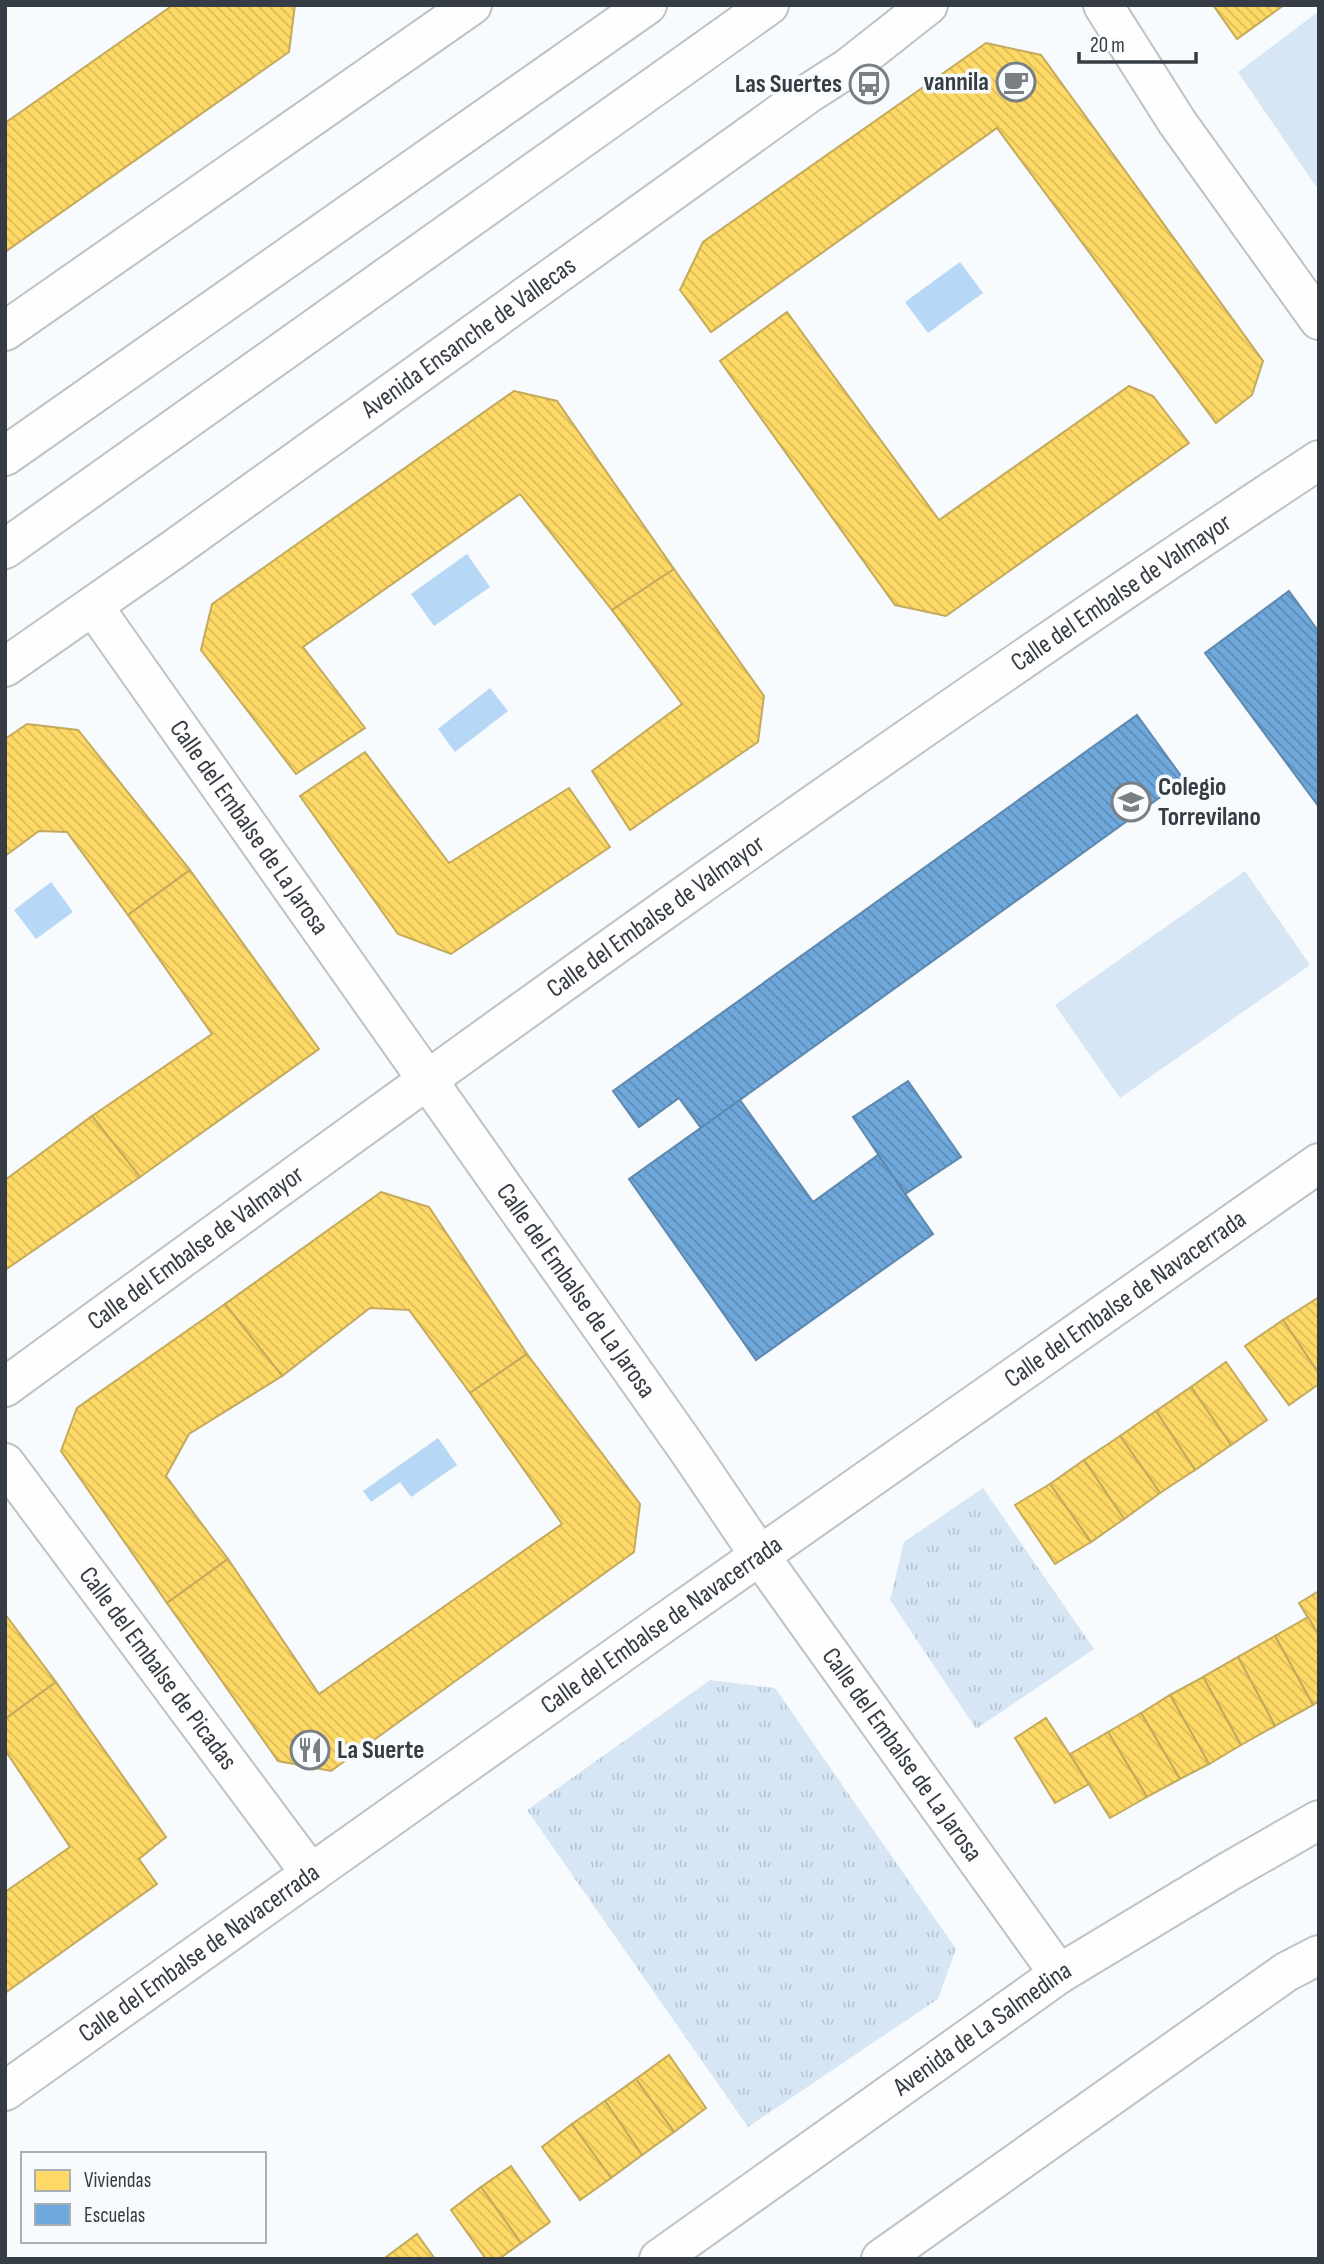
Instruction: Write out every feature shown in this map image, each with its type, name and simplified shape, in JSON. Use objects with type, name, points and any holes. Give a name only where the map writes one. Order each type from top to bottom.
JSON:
[{"type":"street","points":[[5,331],[472,5]]},
{"type":"street","points":[[5,456],[647,5]]},
{"type":"street","points":[[5,549],[769,5]]},
{"type":"street","name":"Avenida Ensanche de Vallecas","points":[[5,667],[848,68],[929,5]]},
{"type":"street","points":[[1101,7],[1177,122],[1319,320]]},
{"type":"street","name":"Calle del Embalse de Valmayor","points":[[5,1387],[427,1079],[902,743],[1319,460]]},
{"type":"street","name":"Calle del Embalse de La Jarosa","points":[[93,607],[690,1451],[760,1556],[1059,1974]]},
{"type":"street","name":"Calle del Embalse de Navacerrada","points":[[5,2091],[1319,1163]]},
{"type":"street","name":"Calle del Embalse de Picadas","points":[[5,1463],[311,1874]]},
{"type":"street","name":"Avenida de La Salmedina","points":[[659,2259],[1059,1974],[1319,1820]]},
{"type":"street","points":[[881,2259],[1286,1972],[1319,1955]]},
{"type":"green space","points":[[1319,11],[1319,191],[1238,72]]},
{"type":"green space","points":[[1245,871],[1310,965],[1120,1098],[1055,1005]]},
{"type":"green space","points":[[983,1488],[1094,1649],[976,1729],[890,1600],[904,1542]]},
{"type":"green space","points":[[710,1680],[775,1688],[956,1949],[938,1999],[748,2127],[527,1810]]},
{"type":"water","points":[[960,262],[983,293],[928,333],[905,302]]},
{"type":"water","points":[[467,554],[490,587],[434,626],[411,594]]},
{"type":"water","points":[[490,688],[508,711],[455,752],[438,729]]},
{"type":"water","points":[[51,882],[73,912],[36,939],[14,910]]},
{"type":"water","points":[[438,1438],[457,1465],[411,1497],[400,1482],[371,1502],[363,1491]]},
{"type":"building: Viviendas","points":[[173,5],[295,5],[289,52],[5,252],[5,123]]},
{"type":"building: Viviendas","points":[[1213,5],[1284,5],[1237,39]]},
{"type":"building: Viviendas","points":[[986,43],[1041,55],[1263,361],[1252,395],[1216,423],[997,128],[711,332],[680,290],[703,242]]},
{"type":"building: Viviendas","points":[[787,312],[939,520],[1129,386],[1153,396],[1189,443],[946,616],[895,605],[720,361]]},
{"type":"building: Viviendas","points":[[514,391],[557,401],[674,569],[612,610],[520,494],[303,647],[365,728],[296,774],[201,650],[212,604]]},
{"type":"building: Viviendas","points":[[674,569],[764,696],[758,742],[630,830],[592,771],[682,704],[612,610]]},
{"type":"building: Viviendas","points":[[27,724],[78,730],[190,870],[128,915],[67,832],[39,831],[5,856],[5,739]]},
{"type":"building: Viviendas","points":[[365,752],[449,863],[569,788],[610,847],[451,954],[398,934],[300,796]]},
{"type":"building: Viviendas","points":[[190,870],[319,1049],[140,1177],[92,1116],[212,1034],[128,915]]},
{"type":"building: Viviendas","points":[[92,1116],[140,1177],[5,1270],[5,1180]]},
{"type":"building: Viviendas","points":[[381,1192],[429,1207],[527,1354],[470,1393],[409,1310],[370,1308],[282,1376],[225,1304]]},
{"type":"building: Viviendas","points":[[1319,1297],[1319,1374],[1283,1320]]},
{"type":"building: Viviendas","points":[[225,1304],[282,1376],[189,1434],[166,1476],[228,1559],[167,1603],[61,1451],[77,1408]]},
{"type":"building: Viviendas","points":[[1283,1320],[1319,1374],[1319,1384],[1289,1405],[1245,1346]]},
{"type":"building: Viviendas","points":[[527,1354],[640,1504],[634,1552],[331,1771],[278,1761],[167,1603],[228,1559],[319,1694],[562,1524],[470,1393]]},
{"type":"building: Viviendas","points":[[1226,1362],[1267,1420],[1231,1445],[1191,1387]]},
{"type":"building: Viviendas","points":[[1191,1387],[1231,1445],[1195,1470],[1156,1411]]},
{"type":"building: Viviendas","points":[[1156,1411],[1195,1470],[1160,1493],[1120,1436]]},
{"type":"building: Viviendas","points":[[1120,1436],[1160,1493],[1124,1519],[1084,1460]]},
{"type":"building: Viviendas","points":[[1084,1460],[1124,1519],[1091,1542],[1050,1484]]},
{"type":"building: Viviendas","points":[[1050,1484],[1091,1542],[1055,1564],[1015,1505]]},
{"type":"building: Viviendas","points":[[1319,1591],[1319,1636],[1299,1603]]},
{"type":"building: Viviendas","points":[[5,1614],[56,1682],[5,1719]]},
{"type":"building: Viviendas","points":[[1308,1617],[1319,1636],[1319,1701],[1313,1705],[1275,1636]]},
{"type":"building: Viviendas","points":[[1275,1636],[1313,1705],[1275,1726],[1238,1657]]},
{"type":"building: Viviendas","points":[[1238,1657],[1275,1726],[1241,1745],[1203,1677]]},
{"type":"building: Viviendas","points":[[1203,1677],[1241,1745],[1209,1764],[1170,1695]]},
{"type":"building: Viviendas","points":[[56,1682],[166,1837],[139,1859],[157,1884],[5,1993],[5,1892],[70,1847],[5,1750],[5,1719]]},
{"type":"building: Viviendas","points":[[1170,1695],[1209,1764],[1180,1779],[1141,1713]]},
{"type":"building: Viviendas","points":[[1141,1713],[1180,1779],[1147,1797],[1108,1732]]},
{"type":"building: Viviendas","points":[[1046,1718],[1089,1784],[1055,1803],[1015,1738]]},
{"type":"building: Viviendas","points":[[1108,1732],[1147,1797],[1110,1818],[1070,1754]]},
{"type":"building: Viviendas","points":[[669,2055],[706,2108],[674,2132],[636,2079]]},
{"type":"building: Viviendas","points":[[636,2079],[674,2132],[642,2155],[605,2101]]},
{"type":"building: Viviendas","points":[[605,2101],[642,2155],[611,2178],[572,2124]]},
{"type":"building: Viviendas","points":[[572,2124],[611,2178],[580,2200],[542,2147]]},
{"type":"building: Viviendas","points":[[511,2166],[550,2222],[521,2243],[481,2187]]},
{"type":"building: Viviendas","points":[[481,2187],[521,2243],[499,2259],[486,2259],[451,2210]]},
{"type":"building: Viviendas","points":[[417,2234],[435,2259],[386,2257]]},
{"type":"building: Escuelas","points":[[1289,591],[1319,632],[1319,807],[1205,653]]},
{"type":"building: Escuelas","points":[[1137,715],[1184,780],[701,1128],[679,1098],[639,1127],[613,1091]]},
{"type":"building: Escuelas","points":[[908,1081],[961,1157],[905,1194],[853,1117]]},
{"type":"building: Escuelas","points":[[740,1100],[813,1202],[878,1155],[933,1234],[756,1360],[629,1179]]},
{"type":"place","name":"vannila","points":[[1016,82]]},
{"type":"place","name":"Las Suertes","points":[[869,84]]},
{"type":"place","name":"Colegio Torrevilano","points":[[1131,802]]},
{"type":"place","name":"La Suerte","points":[[310,1750]]}]
